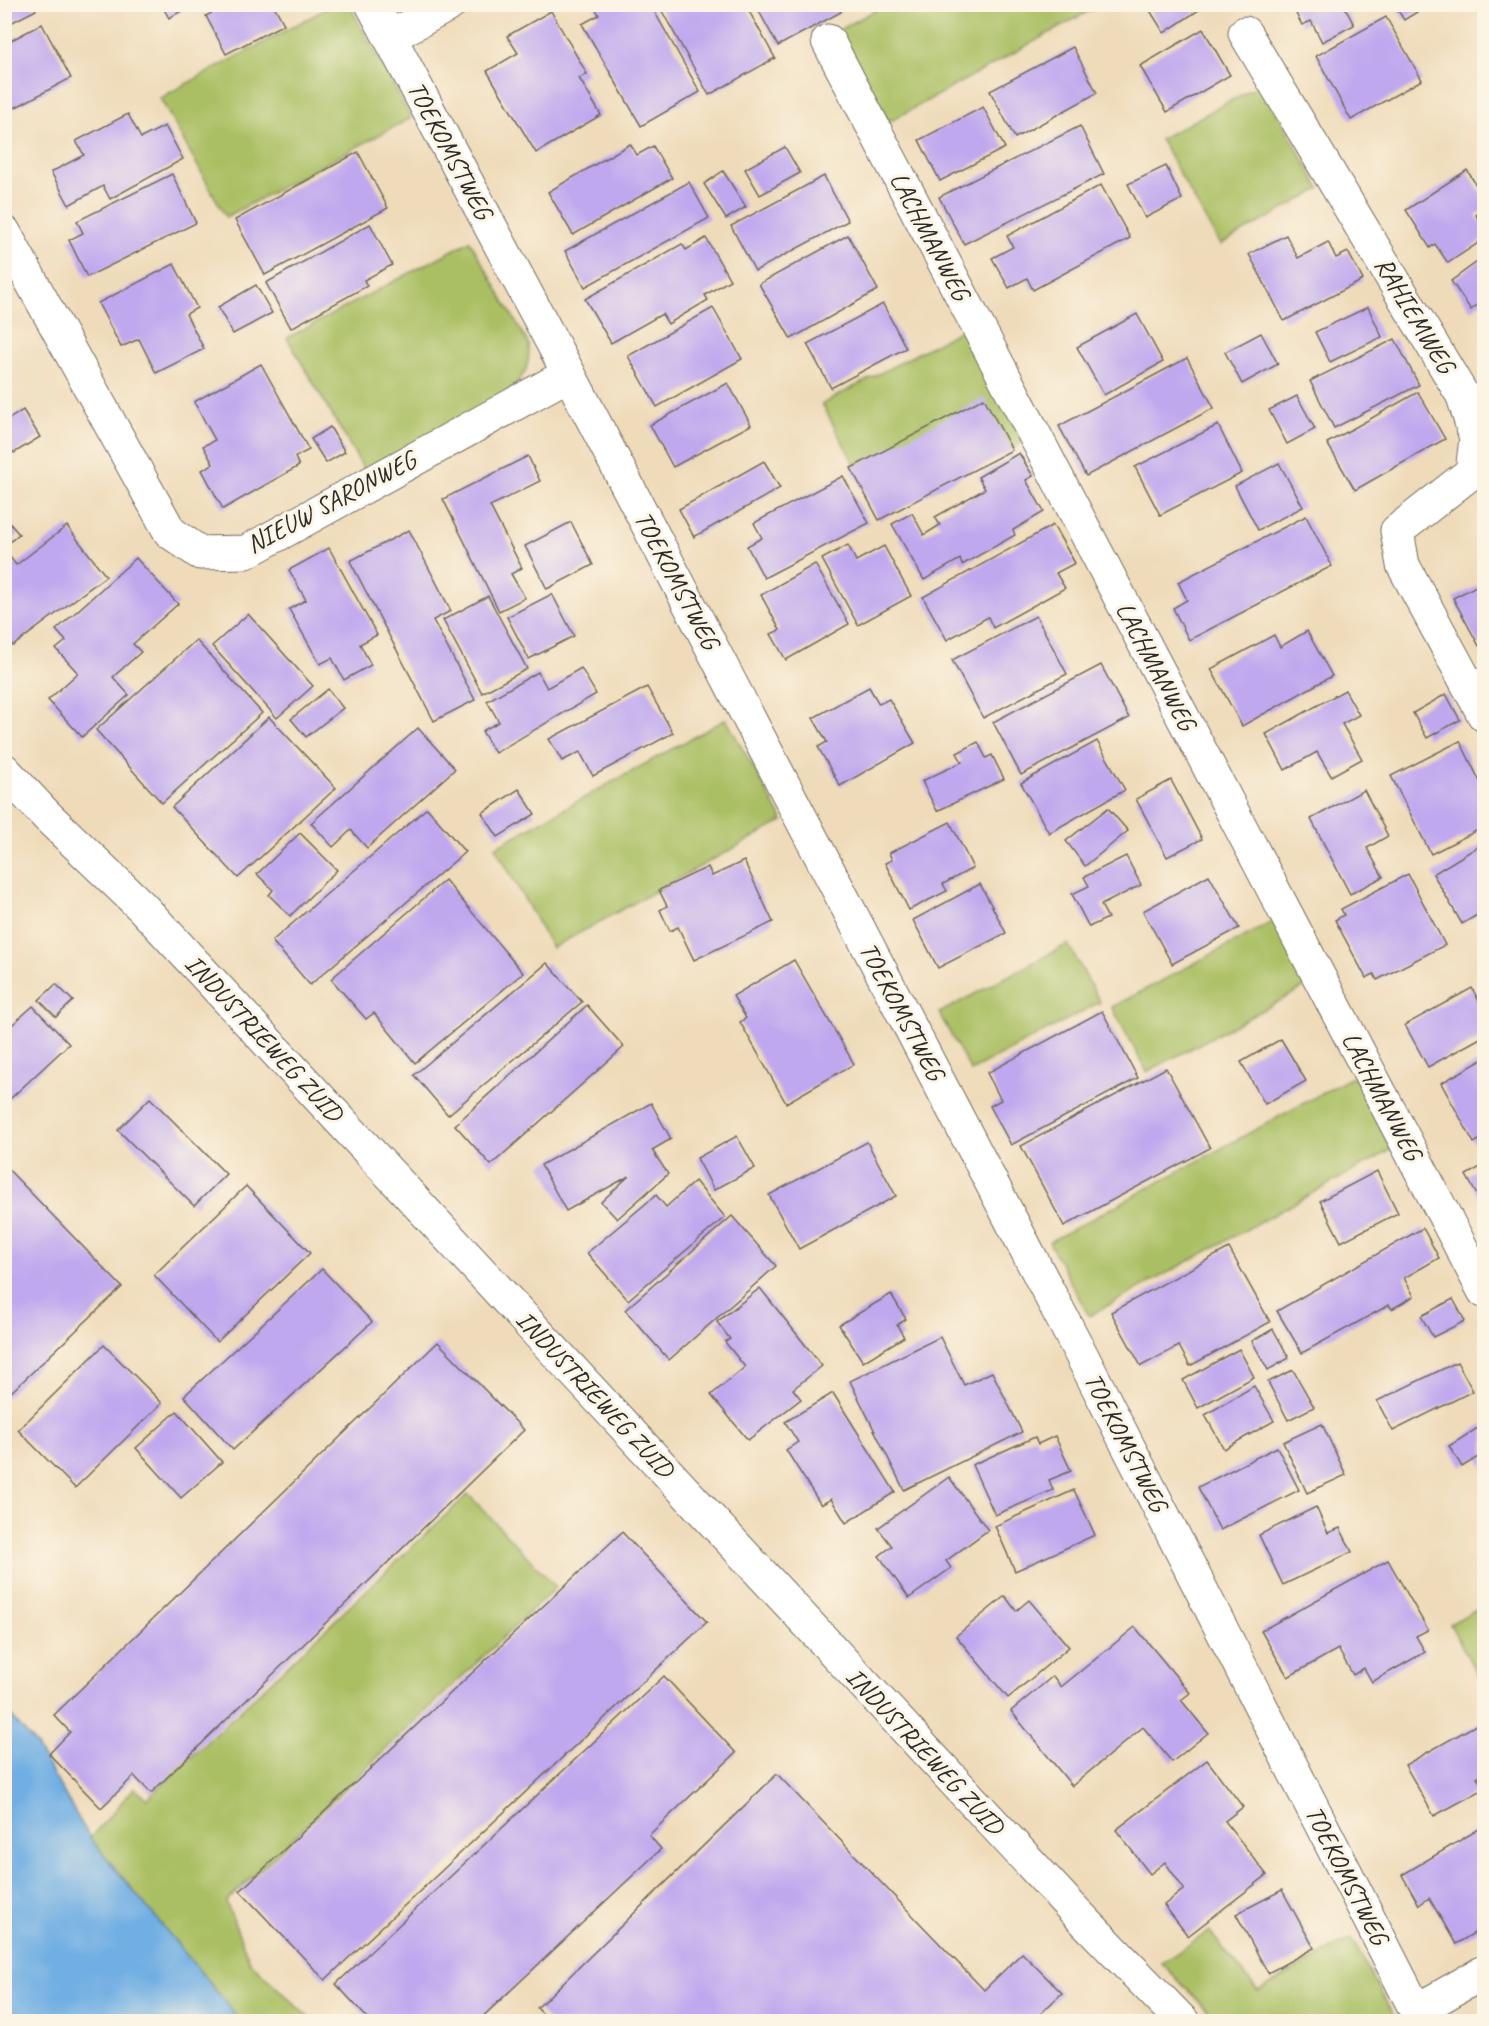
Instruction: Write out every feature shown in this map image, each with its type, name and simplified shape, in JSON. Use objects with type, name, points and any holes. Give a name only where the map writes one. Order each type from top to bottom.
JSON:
[{"type":"street","name":"TOEKOMSTWEG","points":[[372,4],[569,374],[1082,1356],[1419,2016]]},
{"type":"street","points":[[390,37],[450,4]]},
{"type":"street","name":"RAHIEMWEG","points":[[1245,33],[1463,396],[1476,438],[1472,472],[1397,531],[1403,565],[1485,715]]},
{"type":"street","name":"LACHMANWEG","points":[[828,41],[1485,1290]]},
{"type":"street","name":"NIEUW SARONWEG","points":[[4,232],[170,532],[200,553],[246,552],[569,374]]},
{"type":"street","name":"INDUSTRIEWEG ZUID","points":[[4,770],[47,816],[142,907],[1072,1908],[1183,2022]]},
{"type":"street","points":[[1419,2016],[1485,1972]]},
{"type":"green space","points":[[333,5],[349,5],[411,118],[226,217],[160,98]]},
{"type":"green space","points":[[885,5],[1100,5],[889,122],[837,31]]},
{"type":"green space","points":[[1261,84],[1320,189],[1220,245],[1160,139]]},
{"type":"green space","points":[[470,241],[529,345],[526,370],[519,381],[501,398],[366,473],[287,338]]},
{"type":"green space","points":[[963,329],[1023,442],[883,517],[822,404]]},
{"type":"green space","points":[[726,719],[783,821],[552,948],[495,847]]},
{"type":"green space","points":[[1274,921],[1309,985],[1147,1072],[1112,1007]]},
{"type":"green space","points":[[1068,944],[1100,1002],[971,1071],[939,1013]]},
{"type":"green space","points":[[1354,1076],[1393,1149],[1089,1316],[1049,1242]]},
{"type":"green space","points":[[468,1494],[556,1587],[226,1902],[250,1962],[312,2021],[241,2021],[90,1838],[134,1788],[147,1799]]},
{"type":"green space","points":[[1484,1605],[1484,1687],[1450,1624]]},
{"type":"green space","points":[[1209,1931],[1258,1991],[1351,1938],[1397,2021],[1217,2021],[1162,1963]]},
{"type":"water","points":[[5,1709],[36,1745],[90,1838],[241,2021],[5,2021]]},
{"type":"building","points":[[5,4],[33,4],[36,10],[5,26]]},
{"type":"building","points":[[161,4],[194,4],[169,18]]},
{"type":"building","points":[[227,4],[273,4],[284,24],[226,54],[206,16]]},
{"type":"building","points":[[593,4],[650,4],[700,92],[641,126],[582,24],[599,15]]},
{"type":"building","points":[[658,4],[745,4],[775,58],[709,95]]},
{"type":"building","points":[[755,4],[837,4],[841,12],[778,46]]},
{"type":"building","points":[[1146,4],[1208,4],[1164,33]]},
{"type":"building","points":[[1291,4],[1343,4],[1354,25],[1322,42],[1311,21],[1302,25]]},
{"type":"building","points":[[1394,4],[1430,4],[1404,20]]},
{"type":"building","points":[[551,11],[587,74],[579,78],[601,115],[536,153],[487,71],[518,53],[507,36]]},
{"type":"building","points":[[1386,17],[1422,80],[1351,120],[1316,56]]},
{"type":"building","points":[[42,24],[71,78],[5,113],[4,44]]},
{"type":"building","points":[[1203,29],[1230,75],[1167,112],[1140,66]]},
{"type":"building","points":[[1073,47],[1097,93],[1015,138],[990,91]]},
{"type":"building","points":[[983,107],[1005,148],[940,181],[919,140]]},
{"type":"building","points":[[128,114],[141,138],[165,126],[183,159],[110,199],[103,186],[69,205],[51,172],[84,155],[76,141]]},
{"type":"building","points":[[1080,126],[1104,174],[964,244],[939,197]]},
{"type":"building","points":[[630,144],[637,155],[653,146],[672,178],[573,235],[548,192]]},
{"type":"building","points":[[785,147],[800,173],[760,195],[745,169]]},
{"type":"building","points":[[358,152],[388,208],[265,275],[235,220]]},
{"type":"building","points":[[1166,166],[1182,199],[1145,218],[1128,184]]},
{"type":"building","points":[[1467,170],[1484,198],[1484,210],[1476,215],[1484,228],[1484,239],[1448,263],[1435,244],[1430,248],[1406,210]]},
{"type":"building","points":[[723,171],[746,207],[726,219],[704,184]]},
{"type":"building","points":[[172,174],[196,223],[87,277],[69,240],[83,233],[77,221]]},
{"type":"building","points":[[824,176],[848,221],[755,271],[731,226]]},
{"type":"building","points":[[689,182],[709,218],[585,287],[565,251]]},
{"type":"building","points":[[1101,185],[1130,238],[1033,290],[1027,278],[1009,288],[992,258],[1013,247],[1007,236]]},
{"type":"building","points":[[370,224],[392,265],[364,280],[367,286],[291,328],[266,283]]},
{"type":"building","points":[[848,235],[878,290],[791,339],[759,284]]},
{"type":"building","points":[[1286,235],[1298,258],[1328,242],[1336,258],[1348,252],[1363,280],[1284,321],[1249,254]]},
{"type":"building","points":[[706,238],[730,280],[705,295],[708,300],[668,324],[662,314],[611,343],[585,299],[682,244],[686,250]]},
{"type":"building","points":[[1484,257],[1484,300],[1471,310],[1451,281]]},
{"type":"building","points":[[174,264],[197,308],[186,314],[204,349],[156,373],[139,339],[121,347],[98,303]]},
{"type":"building","points":[[256,285],[272,313],[233,334],[218,307]]},
{"type":"building","points":[[883,304],[906,348],[831,388],[807,344]]},
{"type":"building","points":[[1368,307],[1382,337],[1330,362],[1315,332]]},
{"type":"building","points":[[713,308],[742,359],[657,407],[628,356]]},
{"type":"building","points":[[1137,314],[1163,362],[1104,395],[1077,347]]},
{"type":"building","points":[[1261,333],[1278,364],[1242,384],[1225,352]]},
{"type":"building","points":[[1395,339],[1419,385],[1334,428],[1310,381]]},
{"type":"building","points":[[1187,358],[1214,408],[1086,476],[1059,426]]},
{"type":"building","points":[[261,364],[309,450],[295,457],[299,466],[223,509],[202,470],[213,464],[203,446],[215,440],[194,402]]},
{"type":"building","points":[[728,383],[751,425],[673,467],[650,425]]},
{"type":"building","points":[[1418,392],[1445,439],[1355,490],[1327,443]]},
{"type":"building","points":[[1297,396],[1315,429],[1287,444],[1269,410]]},
{"type":"building","points":[[984,398],[1012,450],[879,520],[851,468]]},
{"type":"building","points":[[23,410],[40,437],[14,453],[4,439],[4,422]]},
{"type":"building","points":[[1218,425],[1242,473],[1160,515],[1135,467]]},
{"type":"building","points":[[330,427],[345,452],[326,463],[311,439]]},
{"type":"building","points":[[1019,453],[1033,476],[1026,480],[1044,512],[1013,530],[1015,535],[962,565],[960,559],[924,580],[892,524],[912,513],[924,535],[940,525],[935,517],[985,489],[978,477]]},
{"type":"building","points":[[528,456],[540,481],[490,506],[522,568],[511,574],[525,598],[499,611],[443,499]]},
{"type":"building","points":[[764,461],[780,488],[694,537],[679,509]]},
{"type":"building","points":[[1279,463],[1303,507],[1258,530],[1235,486]]},
{"type":"building","points":[[843,476],[869,523],[764,578],[747,546],[762,538],[754,523]]},
{"type":"building","points":[[1306,516],[1332,566],[1189,640],[1173,608],[1187,600],[1178,582]]},
{"type":"building","points":[[4,517],[19,534],[4,547]]},
{"type":"building","points":[[571,522],[593,565],[547,589],[525,546]]},
{"type":"building","points":[[1053,525],[1075,563],[1056,573],[1065,588],[993,628],[988,617],[947,640],[923,597]]},
{"type":"building","points":[[67,526],[106,576],[13,646],[5,635],[5,561],[10,557],[16,565]]},
{"type":"building","points":[[409,530],[451,611],[433,620],[475,700],[434,721],[350,561]]},
{"type":"building","points":[[848,545],[856,561],[884,546],[911,596],[858,625],[822,559]]},
{"type":"building","points":[[329,548],[377,635],[360,644],[371,665],[344,680],[332,658],[320,664],[289,609],[306,600],[289,570]]},
{"type":"building","points":[[136,558],[178,604],[133,644],[141,652],[113,677],[129,695],[82,737],[48,700],[78,673],[56,649],[66,641],[56,630]]},
{"type":"building","points":[[815,564],[849,624],[786,660],[771,634],[780,630],[761,595]]},
{"type":"building","points":[[1484,582],[1484,643],[1479,646],[1453,598]]},
{"type":"building","points":[[552,594],[574,636],[529,659],[507,617]]},
{"type":"building","points":[[488,596],[527,669],[482,693],[443,620]]},
{"type":"building","points":[[248,614],[313,686],[277,718],[212,646]]},
{"type":"building","points":[[1036,616],[1067,674],[983,718],[952,660]]},
{"type":"building","points":[[1307,631],[1332,676],[1242,726],[1211,669],[1274,635],[1280,647]]},
{"type":"building","points":[[196,640],[262,713],[162,803],[96,730]]},
{"type":"building","points":[[1101,665],[1129,718],[1021,775],[993,722]]},
{"type":"building","points":[[581,668],[596,694],[495,753],[482,731],[499,722],[487,701],[538,672],[547,688]]},
{"type":"building","points":[[647,687],[673,733],[593,776],[580,752],[562,761],[549,739]]},
{"type":"building","points":[[869,687],[879,704],[889,699],[915,743],[840,786],[818,747],[827,742],[813,718]]},
{"type":"building","points":[[328,689],[343,708],[306,737],[291,719]]},
{"type":"building","points":[[1345,690],[1359,715],[1342,724],[1362,759],[1331,776],[1317,752],[1285,770],[1266,734]]},
{"type":"building","points":[[1446,694],[1460,720],[1427,738],[1413,713]]},
{"type":"building","points":[[269,717],[336,788],[238,878],[172,807]]},
{"type":"building","points":[[418,728],[455,769],[367,848],[351,830],[333,847],[311,823]]},
{"type":"building","points":[[1097,741],[1125,790],[1049,833],[1021,783]]},
{"type":"building","points":[[1460,741],[1484,790],[1484,827],[1431,854],[1391,776]]},
{"type":"building","points":[[978,742],[986,758],[992,755],[1004,779],[937,811],[922,781],[962,762],[957,753]]},
{"type":"building","points":[[1171,780],[1202,839],[1167,857],[1136,799]]},
{"type":"building","points":[[519,789],[535,814],[498,837],[482,813]]},
{"type":"building","points":[[1364,790],[1388,836],[1367,848],[1383,877],[1350,894],[1311,819]]},
{"type":"building","points":[[427,808],[465,852],[310,985],[272,941]]},
{"type":"building","points":[[1108,808],[1128,831],[1085,866],[1066,841]]},
{"type":"building","points":[[950,822],[973,868],[943,884],[947,891],[909,910],[885,863],[892,860],[889,853]]},
{"type":"building","points":[[300,833],[337,870],[290,916],[269,895],[273,890],[257,874]]},
{"type":"building","points":[[1484,843],[1484,911],[1462,924],[1433,874]]},
{"type":"building","points":[[1126,856],[1141,885],[1101,905],[1108,918],[1089,927],[1072,894],[1089,886],[1084,877]]},
{"type":"building","points":[[744,861],[773,922],[694,960],[678,927],[670,931],[660,910],[667,906],[659,890],[708,867],[712,876]]},
{"type":"building","points":[[1408,874],[1445,945],[1377,980],[1374,974],[1366,978],[1335,920],[1344,915],[1341,909]]},
{"type":"building","points":[[1209,875],[1239,928],[1172,964],[1143,911]]},
{"type":"building","points":[[445,880],[523,973],[415,1063],[374,1013],[366,1019],[331,979]]},
{"type":"building","points":[[980,884],[1006,933],[938,968],[913,920]]},
{"type":"building","points":[[794,960],[854,1064],[786,1103],[740,1022],[746,1018],[733,996]]},
{"type":"building","points":[[547,963],[582,1002],[448,1115],[414,1075]]},
{"type":"building","points":[[56,984],[73,1001],[56,1017],[39,1000]]},
{"type":"building","points":[[1472,988],[1484,1011],[1484,1036],[1428,1067],[1405,1025]]},
{"type":"building","points":[[587,1005],[624,1047],[491,1165],[455,1125]]},
{"type":"building","points":[[33,1006],[69,1044],[10,1099],[4,1094],[7,1068],[4,1032]]},
{"type":"building","points":[[1102,1011],[1138,1078],[1011,1145],[990,1106],[1001,1100],[987,1073]]},
{"type":"building","points":[[1281,1039],[1306,1081],[1265,1104],[1241,1062]]},
{"type":"building","points":[[1484,1059],[1484,1137],[1474,1143],[1441,1083]]},
{"type":"building","points":[[1166,1068],[1210,1148],[1064,1226],[1021,1146]]},
{"type":"building","points":[[150,1098],[226,1174],[194,1206],[118,1130]]},
{"type":"building","points":[[651,1103],[671,1139],[652,1150],[668,1174],[617,1219],[601,1202],[629,1176],[566,1211],[541,1165]]},
{"type":"building","points":[[737,1136],[755,1168],[714,1190],[697,1158]]},
{"type":"building","points":[[867,1142],[896,1196],[799,1249],[769,1195]]},
{"type":"building","points":[[4,1165],[122,1287],[4,1399]]},
{"type":"building","points":[[1484,1165],[1484,1208],[1466,1175]]},
{"type":"building","points":[[1377,1171],[1398,1213],[1341,1242],[1320,1201]]},
{"type":"building","points":[[695,1181],[725,1217],[628,1300],[587,1253],[656,1195],[666,1207]]},
{"type":"building","points":[[246,1186],[310,1253],[217,1342],[154,1275]]},
{"type":"building","points":[[732,1216],[776,1266],[669,1360],[625,1310]]},
{"type":"building","points":[[1423,1228],[1439,1258],[1404,1278],[1414,1296],[1392,1309],[1389,1305],[1302,1353],[1277,1311]]},
{"type":"building","points":[[1229,1248],[1270,1322],[1190,1366],[1179,1346],[1141,1366],[1111,1312]]},
{"type":"building","points":[[322,1269],[372,1322],[233,1450],[184,1396]]},
{"type":"building","points":[[760,1288],[822,1366],[793,1389],[801,1399],[748,1440],[711,1395],[745,1367],[725,1342],[730,1339],[717,1322]]},
{"type":"building","points":[[891,1294],[906,1319],[897,1325],[904,1337],[863,1362],[839,1325]]},
{"type":"building","points":[[1453,1299],[1465,1321],[1433,1337],[1421,1316]]},
{"type":"building","points":[[1273,1329],[1289,1358],[1268,1370],[1252,1341]]},
{"type":"building","points":[[940,1337],[964,1385],[992,1372],[1022,1432],[904,1490],[850,1381]]},
{"type":"building","points":[[438,1342],[524,1430],[151,1793],[134,1776],[101,1808],[49,1754],[70,1732],[54,1715]]},
{"type":"building","points":[[104,1345],[162,1403],[75,1488],[18,1430]]},
{"type":"building","points":[[1239,1349],[1254,1377],[1198,1408],[1183,1380]]},
{"type":"building","points":[[1457,1362],[1473,1391],[1393,1431],[1377,1401]]},
{"type":"building","points":[[1293,1370],[1314,1407],[1288,1420],[1268,1382]]},
{"type":"building","points":[[1254,1386],[1274,1421],[1224,1449],[1205,1415]]},
{"type":"building","points":[[833,1393],[895,1492],[846,1523],[831,1499],[821,1505],[786,1450],[798,1442],[785,1422]]},
{"type":"building","points":[[177,1411],[222,1462],[181,1498],[136,1448]]},
{"type":"building","points":[[1322,1424],[1346,1475],[1307,1493],[1283,1442]]},
{"type":"building","points":[[1484,1424],[1484,1468],[1478,1457],[1462,1467],[1449,1446]]},
{"type":"building","points":[[1055,1436],[1071,1471],[1049,1480],[1053,1490],[995,1515],[972,1465],[1035,1437],[1038,1444]]},
{"type":"building","points":[[1277,1447],[1299,1490],[1220,1530],[1198,1487]]},
{"type":"building","points":[[949,1477],[988,1530],[946,1561],[951,1568],[909,1598],[879,1556],[892,1546],[878,1528]]},
{"type":"building","points":[[1074,1490],[1095,1535],[1015,1571],[995,1526]]},
{"type":"building","points":[[1316,1507],[1328,1533],[1340,1528],[1352,1552],[1283,1585],[1259,1535]]},
{"type":"building","points":[[622,1532],[707,1622],[325,1980],[240,1891]]},
{"type":"building","points":[[1388,1560],[1428,1630],[1416,1636],[1425,1652],[1372,1682],[1364,1668],[1353,1675],[1338,1649],[1288,1677],[1261,1631]]},
{"type":"building","points":[[1005,1596],[1016,1611],[1029,1600],[1069,1647],[1008,1698],[956,1636]]},
{"type":"building","points":[[1135,1627],[1190,1693],[1181,1700],[1208,1733],[1172,1762],[1143,1727],[1072,1786],[1011,1711],[1053,1676],[1061,1687]]},
{"type":"building","points":[[664,1676],[736,1753],[649,1835],[661,1849],[477,2022],[371,2022],[336,1984]]},
{"type":"building","points":[[1483,1721],[1484,1773],[1477,1777],[1484,1789],[1434,1816],[1405,1765]]},
{"type":"building","points":[[1207,1760],[1243,1807],[1225,1821],[1267,1875],[1188,1936],[1164,1905],[1184,1889],[1165,1862],[1150,1874],[1116,1830]]},
{"type":"building","points":[[777,1774],[984,1990],[1022,1953],[1062,1993],[1032,2022],[551,2022],[537,2008]]},
{"type":"building","points":[[1484,1826],[1484,1927],[1456,1944],[1429,1898],[1419,1905],[1402,1875]]},
{"type":"building","points":[[1282,1890],[1314,1948],[1268,1973],[1236,1914]]}]
